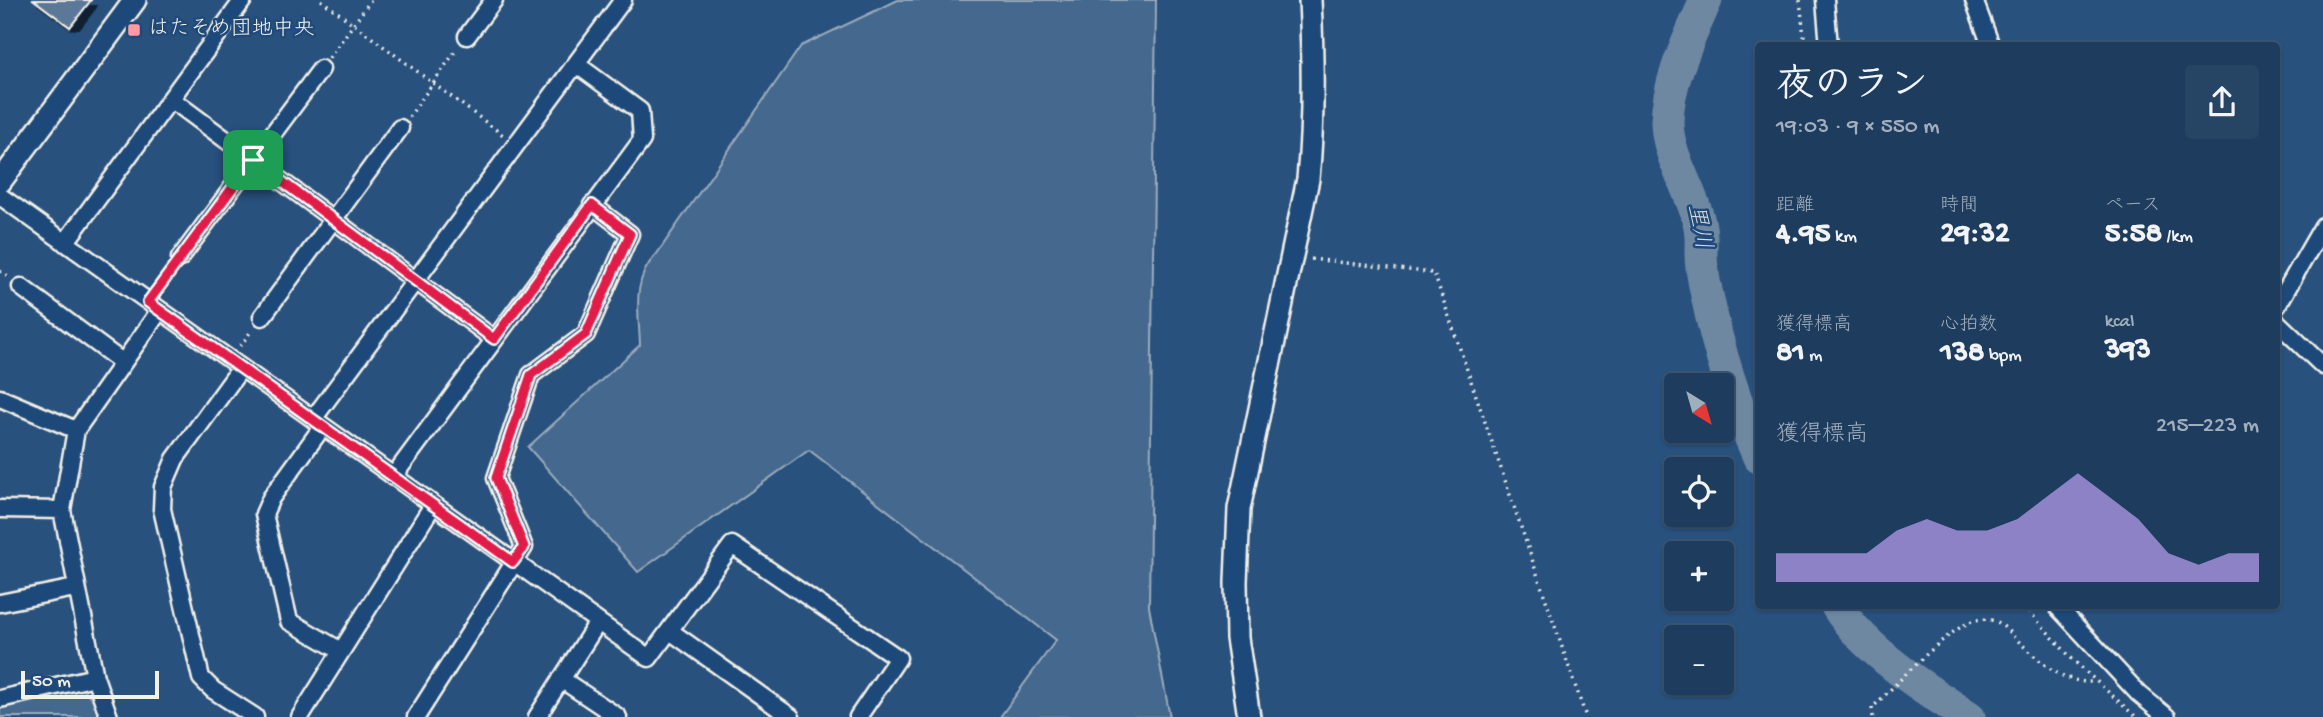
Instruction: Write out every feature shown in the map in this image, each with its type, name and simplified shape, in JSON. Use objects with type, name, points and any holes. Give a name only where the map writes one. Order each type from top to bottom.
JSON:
[{"type":"street","points":[[0,182],[135,0]]},
{"type":"street","points":[[65,243],[243,0]]},
{"type":"street","points":[[467,36],[494,0]]},
{"type":"street","points":[[1250,717],[1237,638],[1239,509],[1308,178],[1314,85],[1310,0]]},
{"type":"street","points":[[1825,0],[1829,42]]},
{"type":"street","points":[[1974,0],[1990,42]]},
{"type":"street","points":[[341,651],[289,621],[264,514],[271,498],[318,423],[415,281],[576,64],[614,3]]},
{"type":"street","points":[[393,477],[642,139],[640,111],[576,64]]},
{"type":"street","points":[[180,258],[321,69]]},
{"type":"street","points":[[171,99],[494,339]]},
{"type":"street","points":[[262,317],[400,128]]},
{"type":"street","points":[[0,196],[649,659],[732,545],[898,658],[858,717]]},
{"type":"street","points":[[416,717],[524,547],[496,478],[531,375],[586,334],[630,234],[592,205]]},
{"type":"street","points":[[2280,301],[2323,226]]},
{"type":"street","points":[[21,287],[122,362]]},
{"type":"street","points":[[108,717],[95,677],[75,588],[62,510],[76,430],[122,362],[154,306]]},
{"type":"street","points":[[2280,325],[2323,366]]},
{"type":"street","points":[[236,364],[175,458],[163,487],[162,509],[201,678],[213,690],[255,717]]},
{"type":"street","points":[[0,398],[76,430]]},
{"type":"street","points":[[300,717],[433,505]]},
{"type":"street","points":[[0,509],[62,510]]},
{"type":"street","points":[[0,603],[75,588]]},
{"type":"street","points":[[2060,609],[2139,694],[2167,717]]},
{"type":"street","points":[[537,717],[598,622]]},
{"type":"street","points":[[670,631],[773,712],[791,717]]},
{"type":"street","points":[[0,699],[95,677]]},
{"type":"street","points":[[561,679],[618,717]]},
{"type":"path","points":[[321,0],[516,144]]},
{"type":"path","points":[[321,69],[371,0]]},
{"type":"path","points":[[1800,0],[1805,42]]},
{"type":"path","points":[[400,128],[467,36]]},
{"type":"path","points":[[1293,257],[1434,273],[1586,717]]},
{"type":"path","points":[[154,306],[180,258]]},
{"type":"path","points":[[236,364],[262,317]]},
{"type":"path","points":[[2027,609],[2074,661],[2136,717]]},
{"type":"path","points":[[1873,717],[1871,708],[1951,633],[1971,621],[1989,620],[1999,623],[2039,661],[2064,677],[2079,683],[2096,682]]},
{"type":"shaded area","points":[[898,0],[1156,0],[1149,607],[1170,717],[1000,717],[1056,640],[809,450],[638,572],[528,447],[640,345],[638,297],[648,265],[801,46]]},
{"type":"shaded area","points":[[81,688],[93,699],[100,717],[0,717],[0,708]]},
{"type":"building","points":[[34,0],[91,0],[70,27]]},
{"type":"waterway","name":"里川","points":[[1706,0],[1671,90],[1668,134],[1699,222],[1704,280],[1722,357],[1755,447]]},
{"type":"waterway","name":"里川","points":[[1839,609],[1863,638],[1897,668],[1969,717]]},
{"type":"place","name":"はたそめ団地中央","points":[[134,30]]},
{"type":"route","points":[[253,160],[494,339],[592,205],[630,234],[586,334],[531,375],[496,478],[524,547],[513,562],[148,302],[253,160]]}]
